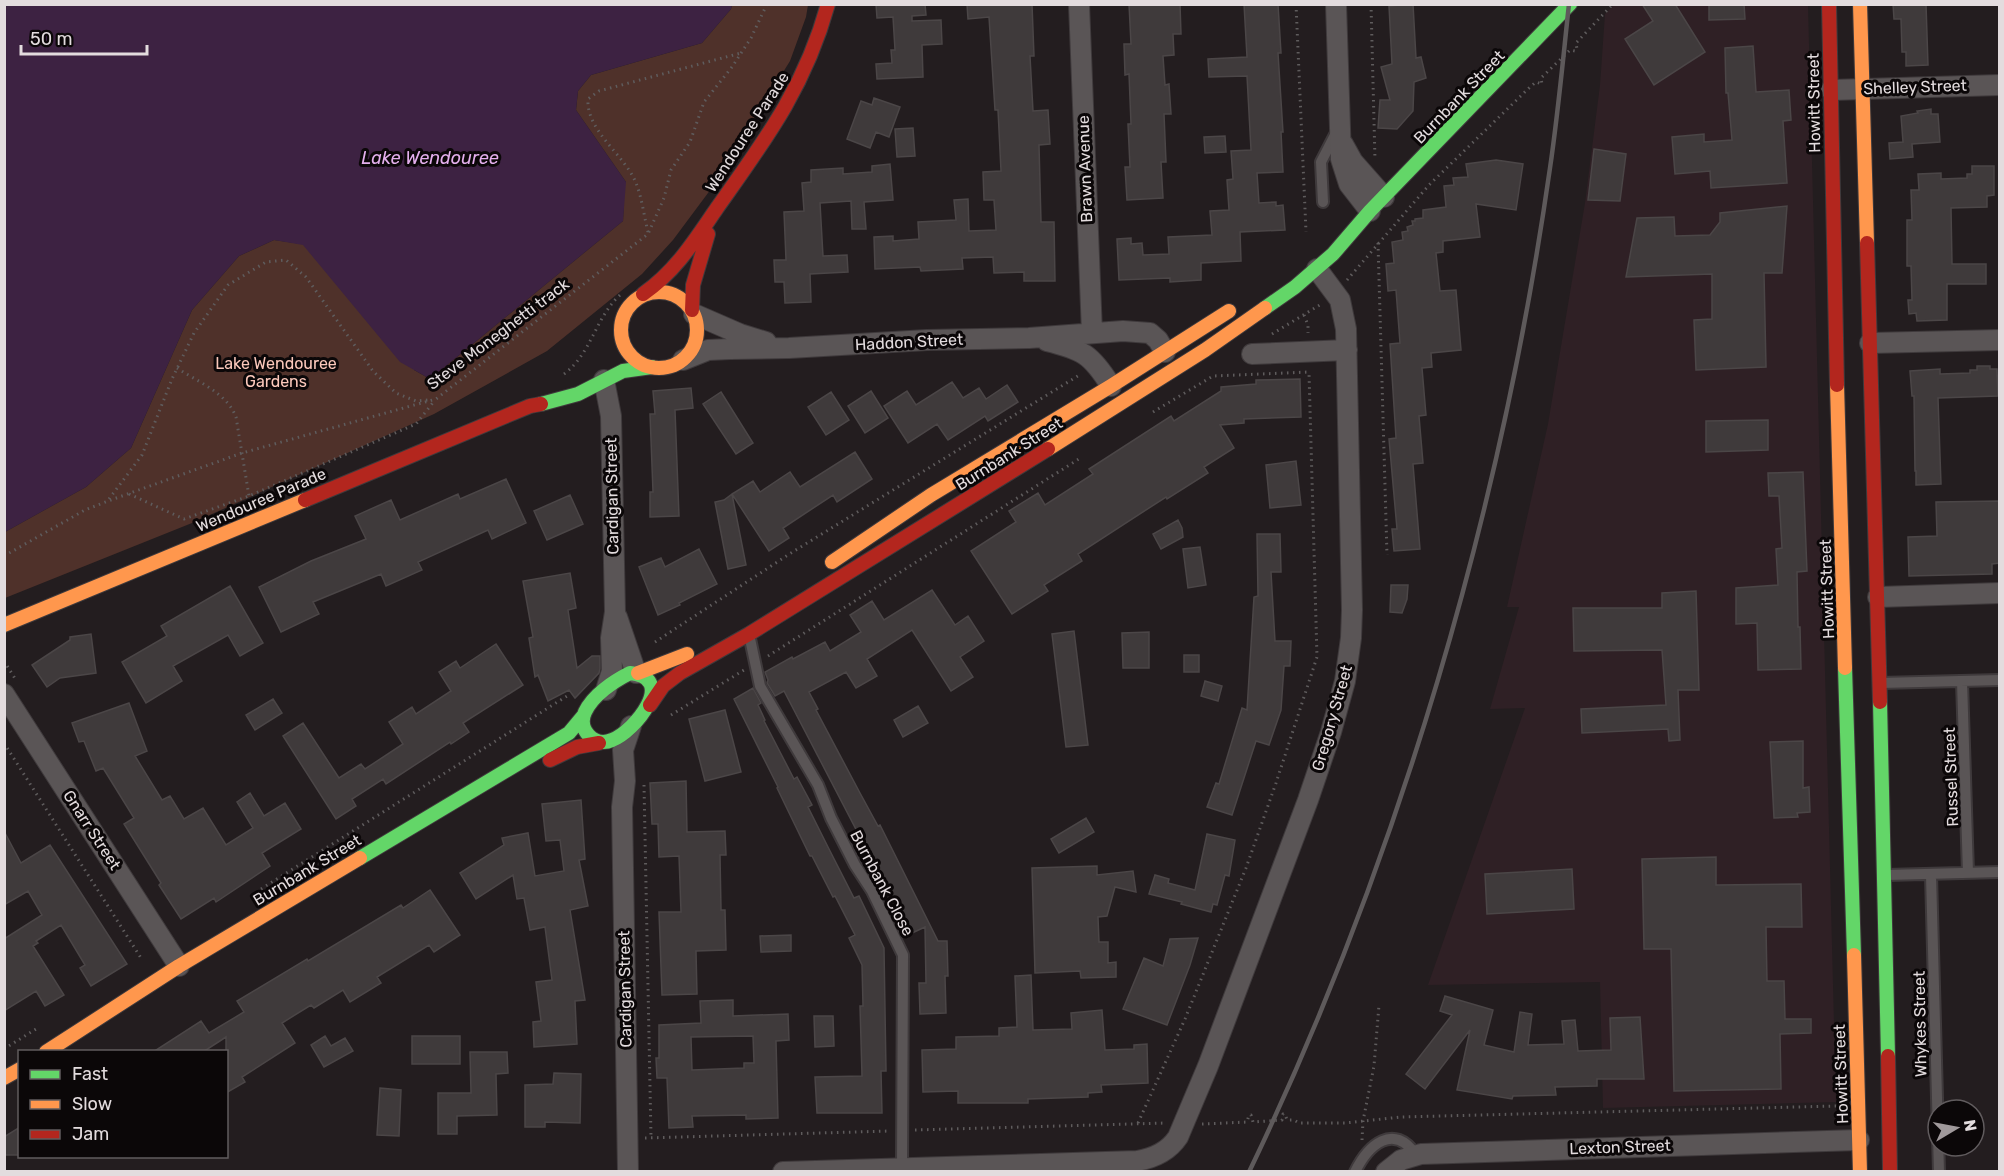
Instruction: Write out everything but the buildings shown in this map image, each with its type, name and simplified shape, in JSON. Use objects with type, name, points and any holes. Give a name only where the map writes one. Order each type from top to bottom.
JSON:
[{"type":"main road","name":"Wendouree Parade","points":[[643,294],[673,271],[755,156],[795,93],[816,48],[828,4]]},
{"type":"main road","name":"Burnbank Street","points":[[823,567],[931,495],[1116,395],[1166,375],[1245,323],[1313,263],[1342,245],[1370,211],[1570,4]]},
{"type":"main road","name":"Howitt Street","points":[[1829,4],[1860,1172]]},
{"type":"main road","points":[[1860,4],[1878,597],[1890,1172]]},
{"type":"main road","name":"Wendouree Parade","points":[[693,312],[693,285],[716,209]]},
{"type":"main road","points":[[610,353],[616,342],[624,313],[632,302],[643,294],[654,291],[665,291],[685,301],[693,312],[697,326],[696,339],[683,360],[663,368],[652,368],[639,362],[628,352],[622,340],[621,326]]},
{"type":"main road","name":"Burnbank Street","points":[[599,743],[616,739],[650,705],[663,686],[673,678],[749,634],[1116,395],[1165,352],[1244,302]]},
{"type":"main road","points":[[1165,352],[1166,375]]},
{"type":"main road","name":"Wendouree Parade","points":[[4,625],[530,406],[578,381],[636,368],[652,368]]},
{"type":"main road","points":[[637,673],[679,658],[725,632]]},
{"type":"main road","name":"Burnbank Street","points":[[49,1050],[179,966],[568,732],[577,725],[590,703],[623,676],[637,673]]},
{"type":"main road","points":[[637,673],[646,677],[650,683],[652,692],[650,705]]},
{"type":"main road","points":[[584,715],[585,731],[589,737],[599,743]]},
{"type":"main road","points":[[487,798],[543,764],[577,747],[599,743]]},
{"type":"main road","points":[[4,1078],[18,1070]]},
{"type":"street","name":"Brawn Avenue","points":[[1079,4],[1092,333]]},
{"type":"street","points":[[1336,4],[1341,159],[1352,189],[1370,211]]},
{"type":"street","name":"Shelley Street","points":[[1831,90],[2000,85]]},
{"type":"street","points":[[1339,127],[1343,144],[1353,162],[1384,197]]},
{"type":"street","name":"Gregory Street","points":[[902,1167],[1137,1161],[1158,1155],[1170,1146],[1185,1123],[1308,800],[1345,681],[1352,610],[1347,350],[1343,307],[1335,292],[1313,263]]},
{"type":"street","name":"Haddon Street","points":[[693,312],[740,334],[789,348]]},
{"type":"street","name":"Haddon Street","points":[[683,360],[708,350],[927,340],[1029,338],[1092,333],[1149,333],[1158,340],[1165,352]]},
{"type":"street","name":"Haddon Street","points":[[1029,338],[1058,344],[1089,357],[1098,365],[1116,395]]},
{"type":"street","points":[[1870,343],[2000,340]]},
{"type":"street","points":[[1250,360],[1347,350]]},
{"type":"street","name":"Cardigan Street","points":[[599,376],[611,416],[615,612],[611,638],[612,671],[606,690]]},
{"type":"street","points":[[1878,597],[2000,593]]},
{"type":"street","name":"Cardigan Street","points":[[615,612],[637,673]]},
{"type":"street","name":"Gnarr Street","points":[[4,694],[179,966]]},
{"type":"street","name":"Cardigan Street","points":[[628,1172],[622,807],[625,780],[624,741],[634,722]]},
{"type":"street","name":"Cardigan Street","points":[[599,743],[614,773],[622,807]]},
{"type":"street","name":"Lexton Street","points":[[1386,1172],[1401,1160],[1416,1155],[1859,1140]]},
{"type":"street","points":[[783,1172],[902,1167]]},
{"type":"lane","points":[[1323,202],[1321,162],[1339,127]]},
{"type":"lane","name":"Burnbank Close","points":[[749,634],[760,686],[818,785],[831,818],[855,866],[872,891],[903,955],[902,1167]]},
{"type":"lane","points":[[1880,683],[2000,680]]},
{"type":"lane","name":"Russel Street","points":[[1962,681],[1968,873]]},
{"type":"lane","points":[[1885,876],[2000,872]]},
{"type":"lane","name":"Whykes Street","points":[[1931,875],[1939,1172]]},
{"type":"lane","points":[[1355,1172],[1364,1157],[1377,1144],[1394,1138],[1404,1141],[1416,1155]]},
{"type":"path","name":"Steve Moneghetti track","points":[[4,556],[86,510],[108,501],[242,453],[436,399],[648,234],[664,198],[671,171],[690,142],[705,102],[751,38],[767,4]]},
{"type":"path","points":[[1296,4],[1306,232]]},
{"type":"path","points":[[1371,4],[1375,162]]},
{"type":"path","points":[[1266,338],[1322,304],[1335,292],[1429,185],[1530,87],[1536,82],[1542,84],[1541,78],[1570,50],[1577,49],[1576,43],[1613,4]]},
{"type":"path","points":[[648,234],[635,181],[595,125],[588,106],[588,99],[599,91],[741,53]]},
{"type":"path","points":[[1378,243],[1387,555]]},
{"type":"path","points":[[108,501],[142,454],[194,333],[228,285],[266,262],[286,260],[306,277],[373,371],[396,393],[416,401],[436,399]]},
{"type":"path","points":[[555,378],[566,373],[586,352],[600,321],[612,303],[627,289]]},
{"type":"path","points":[[1248,374],[1250,360]]},
{"type":"path","points":[[177,368],[232,406],[236,417],[249,496]]},
{"type":"path","points":[[628,653],[648,646],[791,553],[1086,371]]},
{"type":"path","points":[[1138,1124],[1185,1020],[1242,878],[1317,657],[1309,372],[1211,376],[1150,413]]},
{"type":"path","points":[[129,494],[184,519],[249,496],[416,424],[436,399]]},
{"type":"path","points":[[664,719],[1089,452]]},
{"type":"path","points":[[258,890],[572,693]]},
{"type":"path","points":[[4,743],[141,958]]},
{"type":"path","points":[[644,780],[651,1137]]},
{"type":"path","points":[[1364,1157],[1362,1145],[1364,1120],[1374,1066],[1378,1005]]},
{"type":"path","points":[[628,1138],[1247,1122],[1249,1115],[1251,1115],[1252,1122],[1282,1120],[1283,1114],[1286,1113],[1287,1120],[1294,1120],[1299,1124],[1345,1123],[1425,1116],[1842,1106]]},
{"type":"shaded area","points":[[1615,4],[1808,5],[1836,1102],[1603,1108],[1600,982],[1428,985],[1525,708],[1490,709],[1519,607],[1507,607],[1548,424],[1585,203],[1600,85],[1605,14]]},
{"type":"green space","name":"Lake Wendouree Gardens","points":[[732,5],[808,5],[790,61],[708,193],[673,240],[642,274],[547,351],[434,414],[192,523],[5,598],[5,532],[86,487],[131,448],[192,310],[239,256],[274,240],[301,244],[626,182],[576,110],[578,91],[591,75],[702,43]],"holes":[[[624,201],[623,221],[430,379],[414,370]]]},
{"type":"water","name":"Lake Wendouree","points":[[5,4],[732,5],[702,43],[591,75],[578,91],[576,110],[626,182],[623,221],[430,379],[400,362],[303,245],[274,240],[239,256],[192,310],[131,448],[86,487],[5,532]]},
{"type":"railway","points":[[1249,1172],[1303,1053],[1352,932],[1397,808],[1437,682],[1473,554],[1503,426],[1529,297],[1553,148],[1569,4]]},
{"type":"traffic: fast","points":[[1265,308],[1295,287],[1333,254],[1370,211],[1570,4]]},
{"type":"traffic: fast","points":[[541,404],[578,394],[623,371],[652,367]]},
{"type":"traffic: fast","points":[[1845,668],[1854,955]]},
{"type":"traffic: fast","points":[[630,673],[644,677],[651,684],[648,705],[621,735],[605,742],[593,739],[583,725],[585,712],[604,689],[630,673]]},
{"type":"traffic: fast","points":[[1880,702],[1888,1056]]},
{"type":"traffic: fast","points":[[360,858],[569,733],[584,715]]},
{"type":"traffic: slow","points":[[1860,4],[1867,243]]},
{"type":"traffic: slow","points":[[659,292],[674,295],[686,303],[694,315],[697,330],[694,345],[686,357],[674,365],[659,368],[644,365],[632,357],[624,345],[621,330],[624,315],[632,303],[644,295],[659,292]]},
{"type":"traffic: slow","points":[[1048,449],[1205,350],[1265,308]]},
{"type":"traffic: slow","points":[[832,562],[931,495],[1111,386],[1229,311]]},
{"type":"traffic: slow","points":[[1837,385],[1845,668]]},
{"type":"traffic: slow","points":[[4,625],[305,500]]},
{"type":"traffic: slow","points":[[638,673],[687,654]]},
{"type":"traffic: slow","points":[[49,1050],[179,966],[360,858]]},
{"type":"traffic: slow","points":[[1854,955],[1860,1172]]},
{"type":"traffic: slow","points":[[4,1078],[18,1070]]},
{"type":"traffic: jam","points":[[643,294],[655,285],[684,254],[768,135],[796,87],[808,61],[828,4]]},
{"type":"traffic: jam","points":[[1829,4],[1837,385]]},
{"type":"traffic: jam","points":[[692,310],[693,285],[708,234]]},
{"type":"traffic: jam","points":[[1867,243],[1880,702]]},
{"type":"traffic: jam","points":[[305,500],[530,406],[541,404]]},
{"type":"traffic: jam","points":[[650,705],[663,686],[680,673],[749,634],[1048,449]]},
{"type":"traffic: jam","points":[[550,760],[577,747],[599,743]]},
{"type":"traffic: jam","points":[[1888,1056],[1890,1172]]}]
